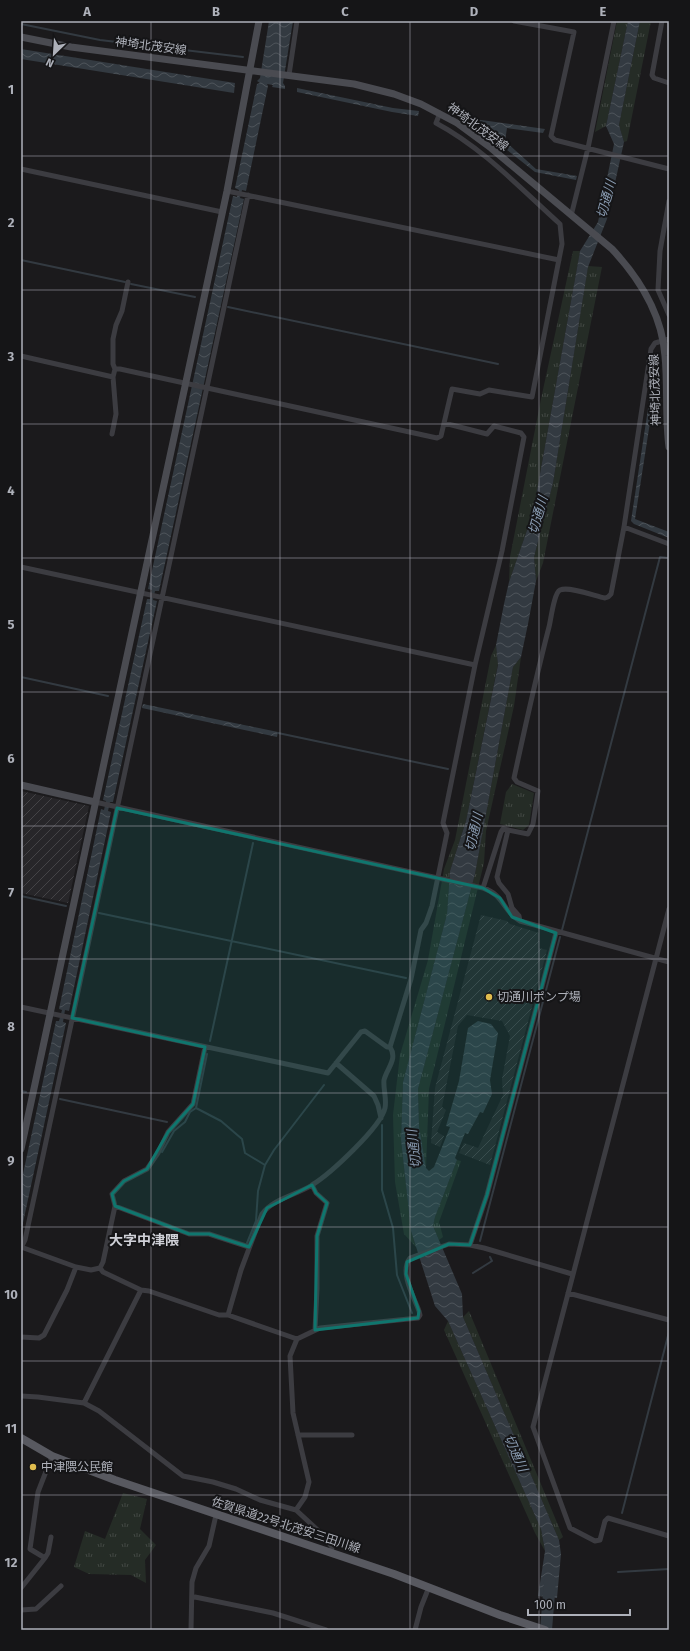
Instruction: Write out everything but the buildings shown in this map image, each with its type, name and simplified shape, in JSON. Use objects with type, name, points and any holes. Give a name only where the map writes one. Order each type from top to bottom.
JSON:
[{"type":"main road","name":"佐賀県道22号北茂安三田川線","points":[[21,1438],[52,1456],[114,1480],[331,1552],[429,1587],[528,1626],[545,1630]]},
{"type":"street","points":[[21,1149],[95,802],[188,384],[222,212],[254,70],[259,21]]},
{"type":"street","points":[[289,75],[297,21]]},
{"type":"street","points":[[514,21],[574,32],[551,136],[555,140],[669,169]]},
{"type":"street","points":[[571,216],[588,148],[614,21]]},
{"type":"street","points":[[662,21],[652,75],[654,78],[669,83]]},
{"type":"street","name":"神埼北茂安線","points":[[21,37],[71,47],[354,84],[394,94],[440,113],[457,123],[491,148],[612,249],[627,265],[642,287],[653,308],[666,340],[666,426],[669,448]]},
{"type":"street","points":[[115,369],[120,368],[437,438],[441,436],[452,389],[480,394],[489,390],[532,397],[562,244],[560,224],[477,150],[451,131],[436,123],[440,113]]},
{"type":"street","points":[[21,169],[222,212]]},
{"type":"street","points":[[227,191],[559,260]]},
{"type":"street","points":[[100,1268],[91,1270],[76,1267],[21,1248],[25,1240],[248,195]]},
{"type":"street","points":[[669,201],[660,251],[658,290],[669,316]]},
{"type":"street","points":[[112,434],[116,414],[113,377],[115,369],[113,364],[113,339],[116,325],[122,311],[128,282]]},
{"type":"street","points":[[482,888],[503,829],[528,834],[533,824],[538,791],[517,782],[514,778],[556,594],[560,590],[567,589],[605,598],[611,594],[618,565],[651,349],[656,343],[666,340]]},
{"type":"street","points":[[21,356],[113,377]]},
{"type":"street","points":[[390,1047],[411,979],[422,930],[432,906],[439,879],[447,833],[444,823],[475,665],[502,551],[524,437],[521,433],[494,426],[487,434],[444,423]]},
{"type":"street","points":[[624,527],[669,544]]},
{"type":"street","points":[[21,568],[475,665]]},
{"type":"street","points":[[21,785],[107,806],[482,888],[500,898],[512,917],[520,922],[556,933],[669,962]]},
{"type":"street","points":[[508,830],[497,878],[508,894],[512,908],[519,916],[520,922]]},
{"type":"street","points":[[669,909],[532,1426],[570,1528],[595,1541],[600,1540],[605,1521],[608,1518],[669,1536]]},
{"type":"street","points":[[470,1245],[487,1195],[556,933]]},
{"type":"street","points":[[21,1007],[328,1073],[361,1032],[366,1032],[387,1047],[390,1047],[394,1053],[394,1059],[386,1074],[384,1084],[385,1108],[377,1125],[341,1161],[312,1185],[267,1208],[262,1214],[241,1270],[228,1315]]},
{"type":"street","points":[[100,1268],[103,1262],[116,1206],[112,1194],[124,1181],[147,1169],[158,1153],[168,1132],[193,1104],[205,1047]]},
{"type":"street","points":[[336,1064],[374,1096],[378,1104],[381,1118]]},
{"type":"street","points":[[312,1185],[316,1193],[327,1203],[317,1236],[315,1330]]},
{"type":"street","points":[[116,1206],[189,1234],[209,1234],[249,1247]]},
{"type":"street","points":[[296,1510],[305,1497],[309,1482],[293,1413],[293,1388],[290,1356],[298,1339],[315,1330],[418,1318],[420,1315],[419,1311],[406,1274],[407,1262],[410,1258],[449,1244],[470,1245],[572,1274]]},
{"type":"street","points":[[21,1337],[40,1338],[44,1336],[67,1290],[76,1267]]},
{"type":"street","points":[[100,1268],[103,1272],[141,1290],[163,1295],[219,1315],[228,1315],[298,1339]]},
{"type":"street","points":[[84,1403],[141,1290]]},
{"type":"street","points":[[568,1294],[669,1320]]},
{"type":"street","points":[[21,1396],[84,1403],[99,1411],[183,1476],[213,1482],[236,1489],[260,1500],[296,1510],[323,1535],[332,1547],[331,1552]]},
{"type":"street","points":[[298,1435],[352,1435]]},
{"type":"street","points":[[45,1558],[30,1549],[38,1492],[52,1456]]},
{"type":"street","points":[[191,1630],[192,1582],[196,1568],[209,1546],[216,1515]]},
{"type":"street","points":[[21,1588],[45,1558],[48,1553],[52,1537]]},
{"type":"street","points":[[21,1610],[36,1609],[61,1586]]},
{"type":"street","points":[[416,1630],[421,1607],[429,1587]]},
{"type":"street","points":[[192,1598],[196,1597],[272,1613],[326,1630]]},
{"type":"highlighted area","points":[[117,808],[483,888],[500,898],[512,917],[556,933],[487,1195],[470,1245],[449,1244],[407,1262],[406,1274],[419,1311],[418,1318],[315,1330],[317,1236],[327,1203],[316,1193],[312,1185],[267,1208],[249,1247],[209,1234],[189,1234],[115,1206],[112,1194],[124,1181],[147,1169],[168,1132],[193,1104],[205,1047],[72,1018]]},
{"type":"shaded area","points":[[21,791],[89,806],[68,903],[21,893]]},
{"type":"shaded area","points":[[481,915],[507,921],[510,924],[539,933],[539,948],[547,950],[490,1165],[459,1153],[464,1143],[478,1148],[503,1095],[502,1079],[510,1036],[502,1021],[467,1015],[458,1026],[442,1107],[446,1110],[437,1132],[444,1136],[440,1147],[431,1143],[435,1088]]},
{"type":"green space","points":[[617,21],[628,21],[606,126],[595,132]]},
{"type":"green space","points":[[640,21],[651,21],[627,141],[624,142],[619,125]]},
{"type":"green space","points":[[573,251],[580,251],[533,513],[509,582],[510,557],[541,399]]},
{"type":"green space","points":[[588,266],[602,267],[543,563],[536,581],[534,557],[553,483]]},
{"type":"green space","points":[[496,645],[498,664],[466,821],[450,871],[447,914],[403,1082],[401,1140],[411,1231],[416,1247],[404,1234],[395,1182],[393,1115],[400,1055],[428,960],[444,869],[455,840],[491,656]]},
{"type":"green space","points":[[521,657],[514,706],[486,831],[484,863],[429,1089],[426,1168],[419,1126],[418,1089],[475,874],[513,667]]},
{"type":"green space","points":[[512,784],[534,793],[529,825],[523,830],[500,824],[506,792]]},
{"type":"green space","points":[[457,1160],[461,1161],[439,1222],[443,1237],[439,1240],[433,1226],[435,1217]]},
{"type":"green space","points":[[469,1311],[563,1537],[559,1540],[463,1317]]},
{"type":"green space","points":[[448,1321],[541,1529],[545,1551],[535,1533],[444,1330]]},
{"type":"green space","points":[[123,1493],[147,1499],[140,1529],[156,1545],[145,1560],[146,1583],[131,1575],[89,1574],[74,1567],[85,1531],[105,1539]]},
{"type":"water","points":[[269,21],[293,21],[283,83],[285,89],[272,87],[273,85],[267,84],[268,86],[246,191],[242,190],[240,198],[244,199],[159,591],[155,591],[153,600],[157,601],[113,802],[110,802],[108,811],[111,812],[69,1011],[65,1010],[63,1022],[66,1023],[21,1232],[21,1183],[56,1021],[59,1021],[62,1010],[59,1009],[101,809],[104,810],[106,801],[103,800],[147,599],[150,599],[152,590],[148,589],[233,196],[237,197],[239,190],[235,188],[257,84],[260,83],[257,81],[260,78]]},
{"type":"water","points":[[628,21],[640,21],[619,125],[624,142],[607,219],[588,267],[553,483],[534,557],[536,581],[528,624],[521,657],[513,667],[475,874],[418,1089],[419,1126],[426,1168],[429,1171],[434,1167],[450,1127],[446,1126],[459,1081],[468,1028],[478,1021],[491,1024],[498,1033],[490,1080],[492,1094],[483,1113],[480,1112],[468,1134],[465,1133],[455,1158],[457,1160],[433,1226],[462,1294],[463,1317],[559,1540],[561,1554],[557,1598],[538,1596],[545,1551],[541,1529],[448,1321],[435,1306],[411,1231],[401,1140],[403,1082],[447,914],[450,871],[466,821],[498,665],[496,645],[509,582],[533,513],[580,251],[598,222],[614,144],[606,126]]},
{"type":"water","points":[[21,49],[235,83],[234,93],[21,59]]},
{"type":"water","points":[[297,88],[393,108],[419,111],[418,116],[297,92]]},
{"type":"water","points":[[474,119],[545,129],[543,133],[507,128],[505,141],[536,169],[577,176],[576,180],[535,172],[473,123]]},
{"type":"water","points":[[654,369],[658,371],[658,376],[635,519],[669,532],[669,538],[634,524],[631,521]]},
{"type":"water","points":[[143,704],[278,732],[277,737],[142,708]]},
{"type":"waterway","points":[[21,24],[100,40],[243,57]]},
{"type":"waterway","points":[[21,260],[125,282]]},
{"type":"waterway","points":[[131,284],[195,297]]},
{"type":"waterway","points":[[228,307],[498,364]]},
{"type":"waterway","points":[[562,930],[660,557],[669,558]]},
{"type":"waterway","points":[[21,677],[108,696]]},
{"type":"waterway","points":[[278,733],[448,769]]},
{"type":"waterway","points":[[210,1041],[253,843]]},
{"type":"waterway","points":[[21,896],[66,906]]},
{"type":"waterway","points":[[99,913],[406,978]]},
{"type":"waterway","points":[[480,1241],[560,937]]},
{"type":"waterway","points":[[207,1054],[196,1108],[221,1121],[242,1139],[245,1153],[265,1165],[258,1191],[256,1221],[247,1243]]},
{"type":"waterway","points":[[265,1165],[274,1150],[324,1085]]},
{"type":"waterway","points":[[21,1091],[26,1092]]},
{"type":"waterway","points":[[60,1099],[167,1122]]},
{"type":"waterway","points":[[162,1152],[174,1131],[185,1122],[190,1112],[196,1108]]},
{"type":"waterway","points":[[382,1125],[382,1190],[393,1228],[397,1275],[412,1313]]},
{"type":"waterway","points":[[473,1273],[492,1261],[490,1257]]},
{"type":"waterway","points":[[622,1513],[669,1332]]},
{"type":"waterway","points":[[618,1572],[669,1569]]},
{"type":"waterway","name":"切通川","points":[[546,1630],[550,1581]]},
{"type":"place","name":"切通川ポンプ場","points":[[489,997]]},
{"type":"place","name":"中津隈公民館","points":[[33,1467]]},
{"type":"district","name":"大字中津隈","points":[[144,1240]]}]
